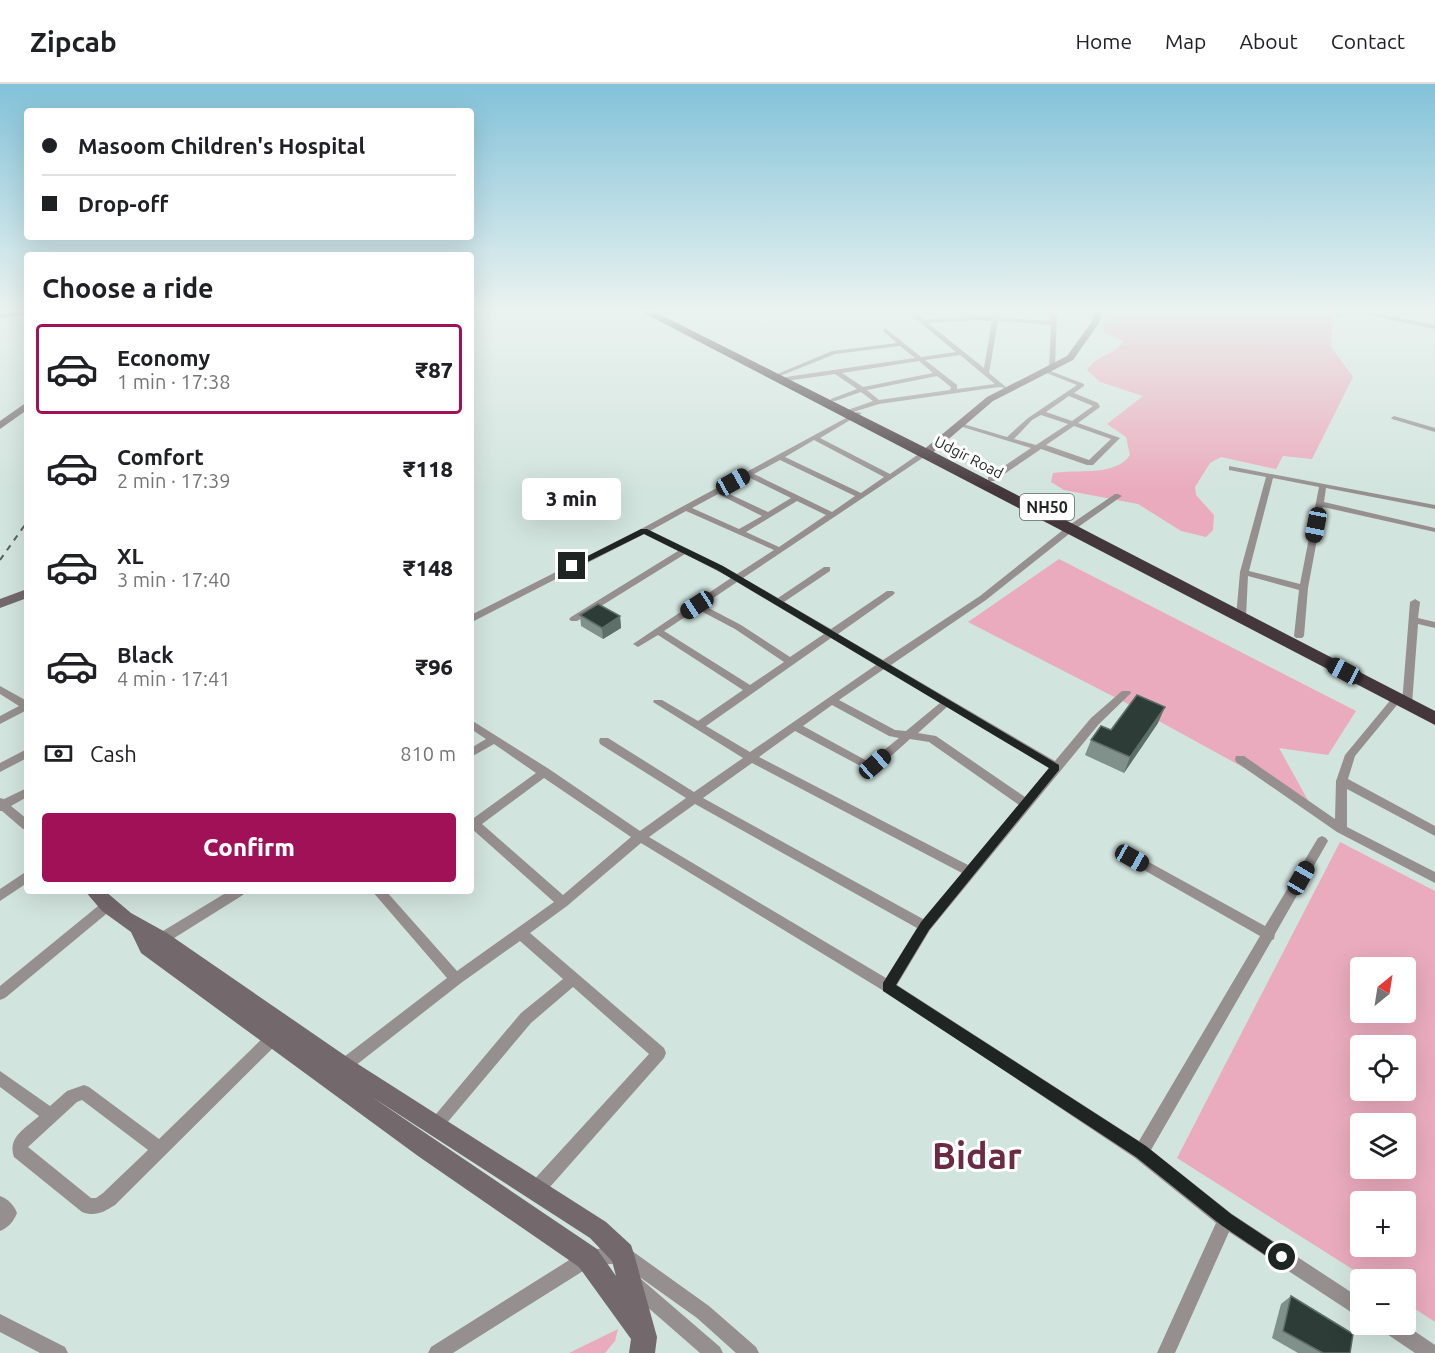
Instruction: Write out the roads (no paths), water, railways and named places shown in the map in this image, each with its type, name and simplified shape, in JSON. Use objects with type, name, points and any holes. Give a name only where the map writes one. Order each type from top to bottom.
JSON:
[{"type":"highway","name":"Udgir Road","points":[[767,370],[1075,526],[1404,698],[1435,705]]},
{"type":"highway","name":"Udgir Road","points":[[768,370],[833,400],[852,413]]},
{"type":"highway","name":"Udgir Road","points":[[928,451],[991,479],[1075,526]]},
{"type":"highway","name":"Udgir Road","points":[[1242,612],[1299,636],[1435,719]]},
{"type":"main road","points":[[928,451],[1004,387],[1048,370]]},
{"type":"main road","points":[[0,426],[24,407]]},
{"type":"main road","points":[[0,604],[24,594]]},
{"type":"main road","points":[[100,896],[273,1038],[436,1125],[598,1230],[622,1254],[643,1345]]},
{"type":"main road","points":[[149,938],[336,1072],[426,1148],[588,1258],[643,1345]]},
{"type":"street","points":[[781,377],[795,370]]},
{"type":"street","points":[[781,377],[841,370]]},
{"type":"street","points":[[934,370],[955,386],[953,390]]},
{"type":"street","points":[[983,370],[1004,387]]},
{"type":"street","points":[[1009,439],[1040,412],[1082,385],[1049,370]]},
{"type":"street","points":[[836,371],[878,402]]},
{"type":"street","points":[[833,400],[861,391],[938,374]]},
{"type":"street","points":[[892,384],[908,397]]},
{"type":"street","points":[[474,617],[644,531],[816,438],[852,413],[878,402],[953,390],[1004,387]]},
{"type":"street","points":[[991,479],[1097,406],[1069,394]]},
{"type":"street","points":[[960,425],[1090,463],[1116,440],[1114,436],[1040,412]]},
{"type":"street","points":[[1394,418],[1435,430]]},
{"type":"street","points":[[816,438],[890,477]]},
{"type":"street","points":[[638,644],[928,451]]},
{"type":"street","points":[[780,457],[861,496]]},
{"type":"street","points":[[1232,468],[1435,507]]},
{"type":"street","points":[[748,474],[832,515]]},
{"type":"street","points":[[1242,612],[1244,572],[1270,476]]},
{"type":"street","points":[[1299,636],[1304,588],[1323,486]]},
{"type":"street","points":[[718,491],[767,515]]},
{"type":"street","points":[[336,1072],[456,979],[563,902],[640,837],[831,700],[982,598],[1118,496]]},
{"type":"street","points":[[740,532],[797,498]]},
{"type":"street","points":[[1320,504],[1435,530]]},
{"type":"street","points":[[686,508],[780,550]]},
{"type":"street","points":[[644,531],[737,578],[1056,767]]},
{"type":"street","points":[[574,619],[684,551]]},
{"type":"street","points":[[778,602],[826,569]]},
{"type":"street","points":[[1244,572],[1304,588]]},
{"type":"street","points":[[699,725],[890,593]]},
{"type":"street","points":[[1341,829],[1342,781],[1350,755],[1404,698],[1415,603]]},
{"type":"street","points":[[697,605],[738,627],[789,661]]},
{"type":"street","points":[[1413,620],[1435,625]]},
{"type":"street","points":[[658,631],[749,689]]},
{"type":"street","points":[[0,689],[24,704]]},
{"type":"street","points":[[888,987],[925,926],[1095,721],[1126,693]]},
{"type":"street","points":[[831,700],[893,733],[932,739],[1026,804]]},
{"type":"street","points":[[658,702],[750,757],[971,872]]},
{"type":"street","points":[[795,726],[868,766],[875,764],[947,702]]},
{"type":"street","points":[[0,720],[24,708]]},
{"type":"street","points":[[474,726],[640,837],[888,987],[1141,1152],[1226,1220],[1350,1301]]},
{"type":"street","points":[[474,751],[494,739]]},
{"type":"street","points":[[604,741],[694,798],[925,926]]},
{"type":"street","points":[[0,768],[24,755]]},
{"type":"street","points":[[1240,759],[1341,829],[1435,878]]},
{"type":"street","points":[[474,824],[545,772]]},
{"type":"street","points":[[1342,781],[1435,831]]},
{"type":"street","points":[[24,794],[1,805],[24,824]]},
{"type":"street","points":[[474,826],[563,902]]},
{"type":"street","points":[[1141,1152],[1322,841]]},
{"type":"street","points":[[1132,858],[1269,935]]},
{"type":"street","points":[[0,896],[24,878]]},
{"type":"street","points":[[149,938],[233,894]]},
{"type":"street","points":[[381,894],[456,979]]},
{"type":"street","points":[[0,994],[100,896]]},
{"type":"street","points":[[520,933],[659,1053],[536,1190]]},
{"type":"street","points":[[436,1125],[526,1018],[573,979]]},
{"type":"street","points":[[159,1149],[84,1092],[72,1096],[23,1138],[19,1145],[20,1151],[88,1206],[98,1206],[108,1199],[273,1038]]},
{"type":"street","points":[[0,1078],[50,1115]]},
{"type":"street","points":[[0,1204],[9,1213],[0,1222]]},
{"type":"street","points":[[1166,1353],[1226,1220]]},
{"type":"street","points":[[437,1353],[588,1258],[622,1254],[687,1299],[750,1353]]},
{"type":"street","points":[[605,1282],[630,1282],[714,1353]]},
{"type":"street","points":[[0,1323],[59,1353]]},
{"type":"street","points":[[1403,1335],[1431,1353]]},
{"type":"railway","points":[[0,560],[24,526]]},
{"type":"district","name":"Bidar","points":[[977,1155]]}]
